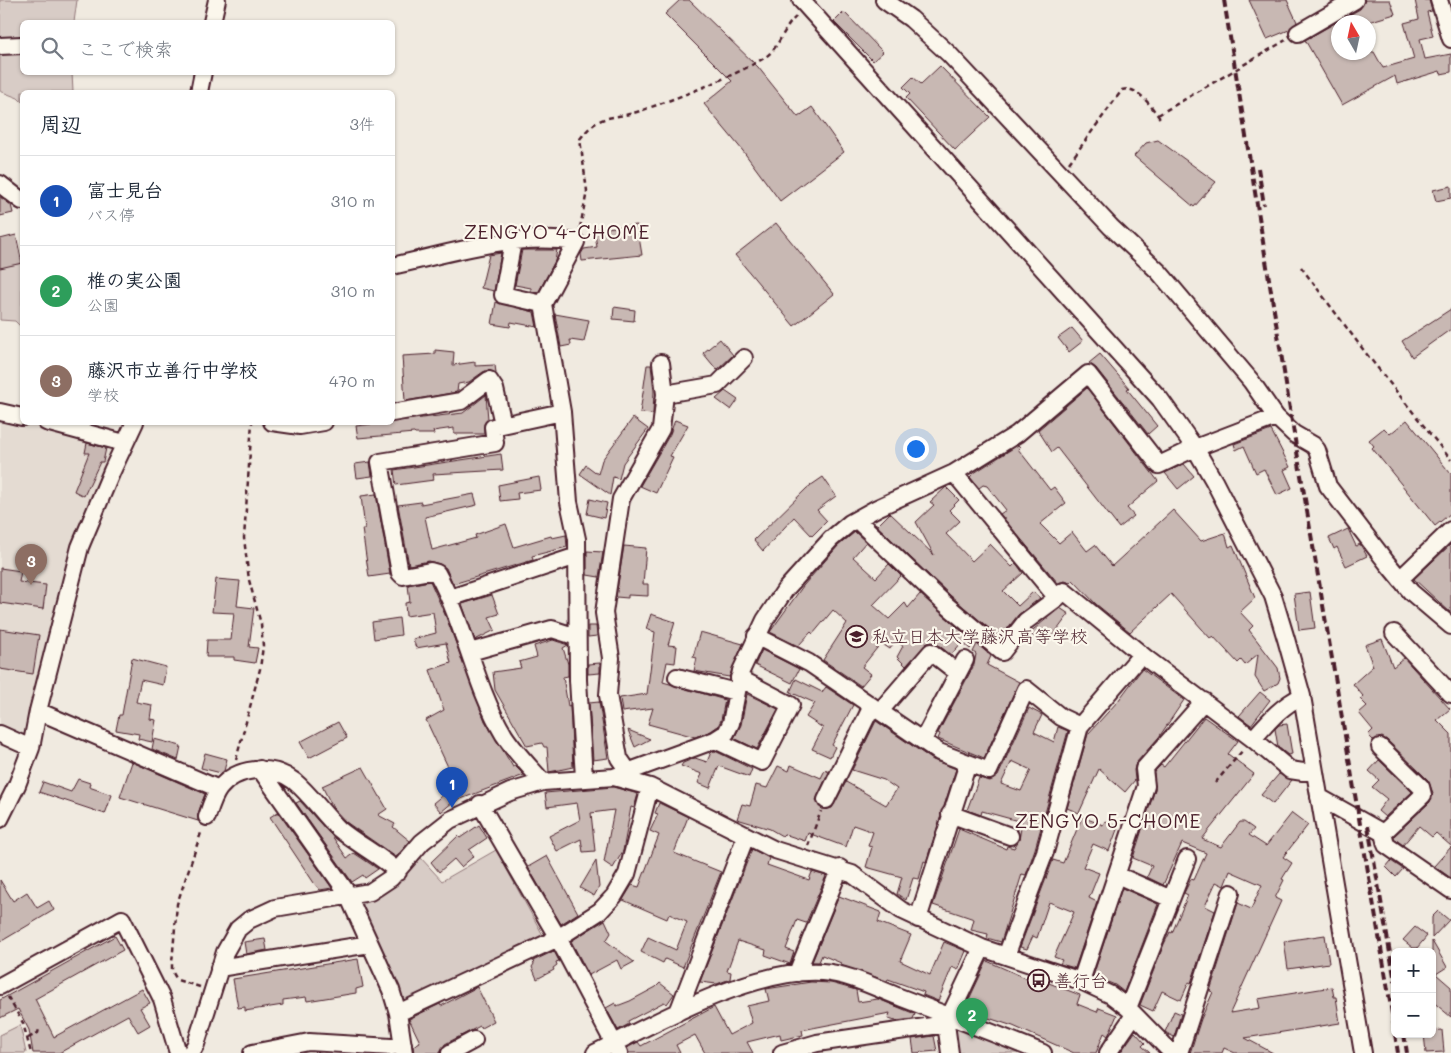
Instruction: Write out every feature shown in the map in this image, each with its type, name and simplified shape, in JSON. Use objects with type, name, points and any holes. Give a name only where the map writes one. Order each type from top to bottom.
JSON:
[{"type":"street","points":[[212,20],[217,0]]},
{"type":"street","points":[[884,0],[911,20],[949,54],[1061,175],[1180,294],[1252,382],[1276,417],[1317,450],[1328,486],[1410,592],[1451,626]]},
{"type":"street","points":[[1298,33],[1355,0]]},
{"type":"street","points":[[1439,0],[1451,39]]},
{"type":"street","points":[[804,4],[1160,399],[1195,448],[1214,481],[1272,596],[1302,696],[1363,1053]]},
{"type":"street","points":[[0,46],[20,45]]},
{"type":"street","points":[[199,90],[202,75]]},
{"type":"street","points":[[0,184],[20,199]]},
{"type":"street","points":[[395,265],[513,241],[544,238],[576,242],[542,304],[562,412],[569,502],[577,539],[578,680],[584,778]]},
{"type":"street","points":[[513,241],[503,295],[542,304]]},
{"type":"street","points":[[664,394],[717,385],[744,358]]},
{"type":"street","points":[[621,774],[608,695],[611,658],[604,613],[621,500],[661,429],[664,394],[661,362]]},
{"type":"street","points":[[191,1053],[196,1044],[219,968],[230,940],[238,929],[261,913],[275,908],[348,897],[370,892],[382,886],[398,872],[422,842],[450,820],[480,804],[543,782],[621,774],[715,740],[726,733],[731,723],[738,685],[756,636],[785,590],[804,566],[831,539],[857,520],[954,473],[1017,434],[1088,374],[1159,465],[1195,448],[1276,417]]},
{"type":"street","points":[[395,412],[461,401],[490,380],[495,389],[503,424]]},
{"type":"street","points":[[0,412],[20,417]]},
{"type":"street","points":[[543,782],[505,736],[493,713],[450,598],[437,573],[430,571],[403,576],[400,573],[380,462],[495,444],[493,427],[562,412]]},
{"type":"street","points":[[57,425],[124,443]]},
{"type":"street","points":[[0,818],[20,778],[31,748],[38,711],[80,547],[133,425]]},
{"type":"street","points":[[293,425],[306,425]]},
{"type":"street","points":[[954,473],[1057,598]]},
{"type":"street","points":[[857,520],[944,603],[1002,652],[1026,621],[1064,592],[1141,655],[1204,701],[1290,770],[1314,771]]},
{"type":"street","points":[[1400,579],[1451,530]]},
{"type":"street","points":[[450,598],[577,556]]},
{"type":"street","points":[[470,652],[552,629],[578,637]]},
{"type":"street","points":[[1394,633],[1451,694]]},
{"type":"street","points":[[756,636],[810,662],[939,752],[989,771],[1026,689],[1061,717],[1080,726]]},
{"type":"street","points":[[826,800],[876,708],[931,652],[961,667],[923,740]]},
{"type":"street","points":[[1006,956],[1045,852],[1080,726],[1141,655]]},
{"type":"street","points":[[677,677],[738,685],[791,705],[762,762],[715,740]]},
{"type":"street","points":[[1253,739],[1276,712],[1287,703],[1302,696]]},
{"type":"street","points":[[1081,982],[1146,786],[1144,769],[1204,701]]},
{"type":"street","points":[[38,711],[219,789]]},
{"type":"street","points":[[0,734],[31,748]]},
{"type":"street","points":[[1380,747],[1420,787],[1423,795],[1384,833]]},
{"type":"street","points":[[918,918],[968,763]]},
{"type":"street","points":[[252,1053],[309,1042],[404,1048],[398,1013],[370,944],[348,897],[260,769]]},
{"type":"street","points":[[206,817],[219,789],[232,777],[260,769],[277,771],[296,783],[337,827],[398,872]]},
{"type":"street","points":[[621,774],[774,850],[840,868],[852,874],[885,900],[982,948],[1081,982],[1111,996],[1131,1012],[1172,1053]]},
{"type":"street","points":[[398,1013],[558,938],[600,911],[614,896],[627,874],[650,787]]},
{"type":"street","points":[[1319,797],[1384,833]]},
{"type":"street","points":[[480,804],[558,938],[617,1048]]},
{"type":"street","points":[[950,814],[1010,836]]},
{"type":"street","points":[[1384,833],[1386,845],[1450,889]]},
{"type":"street","points":[[678,1012],[746,836]]},
{"type":"street","points":[[1108,1053],[1131,1012],[1187,859]]},
{"type":"street","points":[[797,973],[840,868]]},
{"type":"street","points":[[1117,875],[1171,899]]},
{"type":"street","points":[[1179,1053],[1231,893]]},
{"type":"street","points":[[0,986],[122,920],[162,999],[178,1053]]},
{"type":"street","points":[[219,968],[370,944]]},
{"type":"street","points":[[950,1053],[948,1020],[982,948]]},
{"type":"street","points":[[595,1053],[617,1048],[678,1012],[730,990],[754,982],[797,973],[822,972],[842,975],[948,1020],[1044,1053]]},
{"type":"street","points":[[782,1053],[817,1043],[948,1020]]},
{"type":"street","points":[[450,1053],[474,1040]]},
{"type":"path","points":[[576,242],[587,191],[580,139],[590,125],[604,118],[638,112],[745,68],[766,56],[778,43],[804,4]]},
{"type":"path","points":[[1158,115],[1298,33]]},
{"type":"path","points":[[1061,175],[1122,90],[1126,88],[1135,91],[1162,121]]},
{"type":"path","points":[[1301,266],[1365,352],[1451,460]]},
{"type":"path","points":[[232,777],[233,766],[241,743],[263,646],[261,624],[249,580],[244,538],[252,425]]},
{"type":"path","points":[[1215,783],[1253,739]]},
{"type":"path","points":[[802,859],[826,800]]},
{"type":"path","points":[[206,817],[177,904],[172,970],[181,983],[212,990]]},
{"type":"path","points":[[0,986],[23,1023],[31,1053]]},
{"type":"path","points":[[28,1038],[38,1033],[39,1030]]},
{"type":"shaded area","points":[[0,0],[77,0],[74,20],[20,20],[20,75],[72,75],[73,90],[20,90],[20,100],[0,91]]},
{"type":"shaded area","points":[[20,263],[20,326],[15,321],[0,320],[0,267]]},
{"type":"shaded area","points":[[0,415],[20,420],[20,425],[40,425],[117,444],[76,532],[25,737],[0,729]]},
{"type":"shaded area","points":[[496,850],[544,937],[404,1005],[360,907],[420,857],[442,881]]},
{"type":"shaded area","points":[[20,1025],[26,1053],[0,1053],[0,1035]]},
{"type":"shaded area","points":[[953,1026],[1024,1053],[957,1053]]},
{"type":"building","points":[[680,0],[689,0],[758,67],[798,117],[812,107],[844,152],[780,201],[743,151],[704,104],[732,81],[665,14]]},
{"type":"building","points":[[1249,0],[1287,0],[1297,22],[1289,30],[1267,39]]},
{"type":"building","points":[[1365,0],[1390,0],[1395,14],[1376,20],[1376,15],[1349,15],[1360,9]]},
{"type":"building","points":[[1415,0],[1429,0],[1432,11],[1427,12],[1433,36],[1420,39],[1425,59],[1451,54],[1451,72],[1441,74],[1440,71],[1397,84],[1395,76],[1342,105],[1305,40],[1331,25],[1331,60],[1376,60],[1376,56],[1383,68],[1414,59],[1404,23],[1419,19]]},
{"type":"building","points":[[844,12],[883,52],[873,61],[834,22]]},
{"type":"building","points":[[940,66],[990,117],[955,150],[906,98],[910,94],[903,87],[913,77],[921,84]]},
{"type":"building","points":[[1158,140],[1216,182],[1194,207],[1134,156],[1146,143]]},
{"type":"building","points":[[1451,186],[1451,198],[1436,201],[1433,190]]},
{"type":"building","points":[[0,197],[11,205],[13,213],[0,216]]},
{"type":"building","points":[[776,223],[834,294],[794,326],[735,255]]},
{"type":"building","points":[[637,225],[642,255],[582,261],[581,254],[584,249],[597,247],[594,229]]},
{"type":"building","points":[[16,235],[20,263],[0,268],[0,239]]},
{"type":"building","points":[[522,250],[557,250],[555,261],[538,293],[531,291],[531,288],[515,285]]},
{"type":"building","points":[[501,253],[494,291],[481,288],[489,255]]},
{"type":"building","points":[[496,302],[534,312],[537,327],[511,322],[510,327],[492,324]]},
{"type":"building","points":[[614,307],[635,310],[634,321],[613,319]]},
{"type":"building","points":[[1451,309],[1451,329],[1412,357],[1402,341]]},
{"type":"building","points":[[555,314],[589,320],[584,342],[570,340],[571,345],[561,347]]},
{"type":"building","points":[[1072,328],[1083,341],[1069,352],[1058,338]]},
{"type":"building","points":[[720,339],[733,355],[717,370],[703,353]]},
{"type":"building","points":[[435,350],[454,352],[453,365],[475,362],[475,366],[495,365],[496,373],[488,370],[469,382],[458,384],[457,392],[405,401],[402,356],[435,354]]},
{"type":"building","points":[[1100,354],[1129,388],[1127,389],[1157,426],[1148,434],[1096,368],[1089,363]]},
{"type":"building","points":[[647,365],[651,365],[654,391],[653,414],[640,413]]},
{"type":"building","points":[[1087,388],[1158,481],[1127,508],[1134,516],[1119,528],[1057,448],[1052,452],[1038,430]]},
{"type":"building","points":[[725,391],[738,400],[731,410],[716,399]]},
{"type":"building","points":[[486,395],[488,419],[484,424],[484,434],[454,434],[454,428],[433,431],[434,434],[414,433],[358,438],[356,426],[395,425],[395,421],[463,413]]},
{"type":"building","points":[[633,418],[648,429],[623,463],[619,479],[613,477],[610,495],[580,474],[586,465],[598,474],[602,460]]},
{"type":"building","points":[[675,420],[688,425],[670,456],[673,457],[656,493],[640,486],[670,434]]},
{"type":"building","points":[[1407,420],[1451,474],[1451,513],[1435,526],[1372,448],[1374,446],[1369,440],[1384,428],[1390,434]]},
{"type":"building","points":[[1271,430],[1290,467],[1284,470],[1292,488],[1277,495],[1264,469],[1256,473],[1244,446],[1236,450],[1234,444]]},
{"type":"building","points":[[87,443],[106,448],[103,462],[100,462],[84,496],[74,491],[89,453],[85,453]]},
{"type":"building","points":[[1018,445],[1020,447],[1018,449],[1050,490],[1054,487],[1066,503],[1040,524],[1059,543],[1072,532],[1087,551],[1095,545],[1112,566],[1173,510],[1201,541],[1225,533],[1229,547],[1233,545],[1255,598],[1240,612],[1253,626],[1249,630],[1278,668],[1280,678],[1278,683],[1264,691],[1255,677],[1258,654],[1245,665],[1241,660],[1238,663],[1213,636],[1210,638],[1171,594],[1130,632],[1096,604],[1073,580],[1070,583],[1065,581],[1058,583],[1000,514],[1006,510],[987,486],[983,485],[979,488],[970,477]]},
{"type":"building","points":[[501,454],[503,470],[433,474],[434,480],[396,485],[394,470]]},
{"type":"building","points":[[370,462],[372,476],[357,478],[355,464]]},
{"type":"building","points":[[1184,464],[1194,476],[1178,489],[1165,473]]},
{"type":"building","points":[[539,477],[541,490],[517,493],[518,499],[500,501],[498,485]]},
{"type":"building","points":[[823,477],[836,496],[817,510],[827,521],[812,536],[794,517],[763,551],[754,540],[807,488]]},
{"type":"building","points":[[946,487],[959,500],[949,510],[960,521],[946,534],[972,561],[990,544],[1012,567],[1016,563],[1023,573],[1003,591],[1018,606],[1033,592],[1040,598],[1018,615],[1000,638],[951,596],[873,522],[878,525],[890,513],[934,555],[916,522],[934,505],[930,502]]},
{"type":"building","points":[[376,494],[390,574],[369,577],[362,529],[365,529],[361,496]]},
{"type":"building","points":[[474,494],[477,505],[425,517],[432,550],[476,538],[475,535],[506,524],[514,547],[551,536],[552,538],[566,535],[567,547],[532,556],[533,560],[453,584],[446,568],[440,564],[429,561],[409,565],[398,505],[421,502],[421,504]]},
{"type":"building","points":[[590,499],[607,503],[604,518],[587,514]]},
{"type":"building","points":[[1348,529],[1356,546],[1360,544],[1367,556],[1346,566],[1337,547],[1334,549],[1329,538]]},
{"type":"building","points":[[855,532],[866,542],[853,557],[876,578],[889,564],[901,576],[873,605],[889,619],[905,603],[908,608],[920,594],[975,643],[970,649],[962,642],[951,655],[937,644],[928,643],[906,666],[897,657],[903,646],[895,641],[890,649],[881,643],[862,667],[871,674],[861,686],[823,660],[847,623],[833,610],[813,634],[811,632],[798,646],[770,632],[803,586],[838,546]]},
{"type":"building","points":[[1451,544],[1451,613],[1414,579]]},
{"type":"building","points":[[624,546],[646,548],[643,584],[648,584],[648,596],[628,595],[628,598],[616,597]]},
{"type":"building","points":[[587,551],[603,552],[599,577],[587,575]]},
{"type":"building","points":[[0,568],[21,571],[19,582],[46,585],[43,609],[0,603]]},
{"type":"building","points":[[216,579],[240,581],[237,606],[254,608],[249,647],[258,648],[255,663],[234,660],[234,657],[206,657],[207,640],[231,640],[234,613],[212,612]]},
{"type":"building","points":[[430,581],[446,617],[485,721],[513,767],[515,766],[524,775],[453,802],[441,812],[433,803],[456,784],[426,720],[444,710],[430,670],[451,663],[446,643],[416,648],[413,639],[436,633],[433,612],[406,616],[405,603],[410,602],[408,585]]},
{"type":"building","points":[[1310,592],[1315,628],[1299,630],[1294,594]]},
{"type":"building","points":[[492,595],[499,614],[489,617],[495,630],[475,640],[462,604]]},
{"type":"building","points":[[1060,608],[1069,614],[1046,645],[1029,633]]},
{"type":"building","points":[[651,614],[675,622],[668,645],[677,646],[675,663],[667,662],[663,682],[725,700],[721,720],[718,726],[711,731],[695,737],[648,724],[653,708],[622,712],[620,698],[647,694],[655,632],[646,629]]},
{"type":"building","points":[[399,618],[401,635],[374,639],[372,622]]},
{"type":"building","points":[[588,626],[596,626],[597,636],[588,637]]},
{"type":"building","points":[[0,629],[39,635],[33,674],[0,669]]},
{"type":"building","points":[[700,632],[743,644],[729,677],[694,671],[697,658],[693,657]]},
{"type":"building","points":[[1382,639],[1393,667],[1404,658],[1450,709],[1437,720],[1451,734],[1451,846],[1436,833],[1432,837],[1419,826],[1403,845],[1394,836],[1430,802],[1433,793],[1428,780],[1387,740],[1382,737],[1373,740],[1368,735],[1373,730],[1359,713],[1367,706],[1360,699],[1363,696],[1353,684],[1373,666],[1365,645]]},
{"type":"building","points":[[553,640],[568,645],[563,648],[568,664],[568,676],[563,677],[568,706],[570,705],[573,767],[549,772],[547,747],[544,747],[542,743],[527,746],[495,690],[493,672],[521,668],[519,662],[537,657],[534,646]]},
{"type":"building","points":[[977,644],[991,656],[987,665],[1019,682],[984,758],[938,739],[940,734],[938,733],[974,665],[976,654],[973,652]]},
{"type":"building","points":[[762,650],[799,669],[792,683],[755,665]]},
{"type":"building","points":[[132,658],[166,667],[163,685],[141,680],[136,702],[152,705],[150,719],[156,720],[152,742],[138,739],[139,734],[116,730],[119,715],[122,715]]},
{"type":"building","points":[[600,663],[600,673],[588,674],[588,664]]},
{"type":"building","points":[[1142,669],[1184,700],[1159,737],[1136,763],[1134,770],[1135,780],[1125,792],[1099,769],[1079,813],[1067,808],[1088,734],[1118,701]]},
{"type":"building","points":[[796,679],[822,692],[826,687],[853,705],[832,745],[835,747],[830,757],[812,749],[823,728],[806,717],[815,703],[790,692]]},
{"type":"building","points":[[1260,692],[1270,700],[1251,725],[1239,716]]},
{"type":"building","points":[[747,694],[778,709],[757,749],[734,738],[741,725]]},
{"type":"building","points":[[599,702],[608,758],[593,760],[589,703]]},
{"type":"building","points":[[1029,708],[1042,715],[1034,732],[1054,742],[1058,727],[1068,731],[1035,849],[1026,875],[1022,874],[1001,942],[987,938],[988,934],[971,930],[974,919],[933,905],[959,829],[1006,849],[1007,846],[1014,848],[1019,840],[1022,822],[982,811],[981,815],[967,810],[979,778],[990,781],[998,776]],"holes":[[[1012,761],[1031,770],[1021,791],[1001,784]]]},
{"type":"building","points":[[1204,717],[1238,741],[1228,754],[1254,774],[1202,839],[1221,847],[1240,822],[1244,822],[1254,829],[1249,835],[1266,846],[1292,813],[1308,825],[1283,857],[1292,863],[1282,879],[1284,880],[1275,898],[1281,901],[1230,1013],[1260,1008],[1258,999],[1332,987],[1334,997],[1336,997],[1340,1023],[1245,1038],[1273,1053],[1235,1053],[1224,1048],[1222,1053],[1190,1053],[1201,1019],[1213,992],[1210,991],[1238,903],[1251,909],[1262,885],[1230,871],[1224,886],[1216,882],[1205,906],[1215,911],[1191,983],[1189,982],[1181,1000],[1162,991],[1153,1011],[1140,1005],[1164,944],[1170,932],[1172,933],[1188,895],[1184,893],[1191,879],[1194,880],[1206,853],[1182,843],[1163,885],[1147,877],[1152,866],[1133,858],[1155,789],[1154,772],[1161,765],[1164,767]]},
{"type":"building","points":[[876,721],[933,760],[956,769],[926,862],[924,861],[919,879],[913,878],[906,900],[897,894],[902,877],[866,867],[872,847],[868,846],[873,832],[853,825],[846,847],[808,833],[805,841],[784,834],[782,836],[770,829],[737,819],[742,804],[750,806],[756,785],[767,788],[778,766],[789,771],[791,765],[821,778],[825,770],[829,772],[816,800],[822,809],[832,808],[846,782],[886,805],[897,789],[884,780],[852,770]]},
{"type":"building","points":[[338,722],[347,738],[309,758],[300,742]]},
{"type":"building","points":[[1287,724],[1292,754],[1288,755],[1278,747],[1275,729],[1279,725]]},
{"type":"building","points":[[628,730],[650,739],[635,747]]},
{"type":"building","points":[[154,739],[181,746],[178,760],[152,749]]},
{"type":"building","points":[[715,751],[752,769],[749,777],[719,766],[710,788],[698,783],[702,774],[681,766],[683,763],[695,758],[707,762],[711,752]]},
{"type":"building","points":[[205,753],[227,759],[224,771],[221,773],[201,768]]},
{"type":"building","points":[[1379,760],[1412,792],[1385,817],[1378,811],[1387,799],[1372,787],[1379,780],[1369,771]]},
{"type":"building","points":[[132,762],[205,794],[198,814],[198,821],[120,797]]},
{"type":"building","points":[[363,767],[387,809],[378,815],[395,824],[393,827],[410,841],[396,857],[346,822],[333,808],[322,786]]},
{"type":"building","points":[[1279,774],[1292,780],[1273,804],[1261,795]]},
{"type":"building","points":[[78,779],[90,783],[89,787],[112,795],[105,814],[39,792],[43,782],[71,792]]},
{"type":"building","points":[[613,787],[638,794],[634,808],[631,807],[623,851],[613,868],[604,862],[614,810],[591,813],[595,851],[583,852],[581,839],[557,851],[549,836],[580,820],[577,803],[547,807],[545,793]]},
{"type":"building","points":[[300,801],[332,836],[347,858],[354,853],[378,869],[365,878],[363,875],[352,882],[296,803]]},
{"type":"building","points":[[659,803],[688,817],[674,853],[721,872],[683,967],[665,959],[663,963],[641,952],[648,937],[676,950],[687,922],[669,914],[667,919],[623,900],[632,885],[639,887],[659,835],[650,831],[658,814],[655,813]]},
{"type":"building","points":[[278,812],[332,888],[320,890],[314,883],[270,817]]},
{"type":"building","points":[[1082,817],[1103,825],[1105,821],[1118,827],[1109,851],[1093,844],[1083,867],[1099,873],[1089,898],[1097,902],[1075,968],[1060,964],[1062,960],[1054,957],[1074,912],[1049,902],[1037,938],[1033,936],[1027,949],[1020,947],[1053,860],[1063,863]]},
{"type":"building","points":[[479,825],[487,838],[469,850],[474,856],[461,867],[454,859],[439,872],[431,862],[458,836],[460,838]]},
{"type":"building","points":[[1451,847],[1451,878],[1434,866]]},
{"type":"building","points":[[752,849],[769,858],[767,865],[809,880],[812,872],[826,876],[806,923],[797,920],[786,949],[794,952],[790,964],[765,955],[766,950],[738,941],[727,971],[731,972],[730,979],[717,984],[700,982]]},
{"type":"building","points":[[547,856],[578,913],[561,924],[528,867]]},
{"type":"building","points":[[596,861],[599,887],[594,896],[580,888]]},
{"type":"building","points":[[1391,861],[1403,869],[1396,877],[1386,867]]},
{"type":"building","points":[[0,880],[13,901],[27,892],[37,908],[49,901],[54,910],[0,942]]},
{"type":"building","points":[[1122,888],[1158,904],[1124,992],[1115,985],[1093,976]]},
{"type":"building","points":[[839,896],[881,912],[878,922],[911,935],[900,961],[930,975],[944,942],[966,951],[958,970],[952,967],[938,1001],[923,995],[924,992],[840,965],[841,963],[822,955],[819,962],[812,962]]},
{"type":"building","points":[[1438,911],[1449,920],[1432,938],[1432,917]]},
{"type":"building","points":[[605,920],[611,933],[606,941],[634,962],[621,969],[617,960],[589,975],[571,941]]},
{"type":"building","points":[[1415,927],[1427,936],[1417,948],[1413,948],[1403,940]]},
{"type":"building","points":[[1325,935],[1329,963],[1288,969],[1284,941]]},
{"type":"building","points":[[115,936],[123,950],[35,999],[54,1037],[142,989],[150,1003],[140,1008],[150,1025],[138,1032],[128,1015],[59,1053],[33,1053],[29,1030],[18,1009],[0,1018],[0,1000]]},
{"type":"building","points":[[265,939],[267,950],[246,954],[244,942]]},
{"type":"building","points":[[1432,941],[1447,967],[1436,974],[1436,948],[1432,948]]},
{"type":"building","points":[[554,951],[559,961],[556,962],[557,965],[553,968],[554,970],[537,979],[532,967],[533,961]]},
{"type":"building","points":[[358,959],[363,987],[356,989],[356,993],[307,1001],[306,997],[283,1000],[283,1005],[245,1011],[245,1007],[238,1008],[233,979]]},
{"type":"building","points":[[987,961],[1039,984],[1041,980],[1080,995],[1077,1004],[1097,1012],[1099,1008],[1117,1015],[1108,1036],[1104,1033],[1096,1053],[1074,1053],[1013,1026],[964,1010]]},
{"type":"building","points":[[1436,974],[1451,987],[1451,1017],[1436,1004]]},
{"type":"building","points":[[811,982],[831,983],[856,990],[858,1002],[878,999],[915,1014],[913,1019],[896,1021],[888,1019],[890,1013],[802,1030],[803,1035],[781,1040],[780,1034],[747,1042],[753,1053],[705,1053],[695,1035],[676,1045],[680,1053],[629,1053],[627,1048],[638,1042],[641,1046],[714,1007],[729,1035],[752,1023],[747,1006],[769,1001],[766,989]]},
{"type":"building","points":[[660,983],[674,994],[667,1004],[664,1002],[628,1021],[629,1024],[618,1030],[606,1008],[615,1003],[617,1006],[630,1001]]},
{"type":"building","points":[[477,987],[494,1021],[445,1044],[440,1053],[414,1053],[413,1046],[420,1042],[409,1019],[440,1004],[441,1006]]},
{"type":"building","points":[[1174,1011],[1181,1014],[1174,1037],[1165,1032]]},
{"type":"building","points":[[1442,1030],[1444,1052],[1426,1053],[1424,1038],[1436,1038],[1436,1031]]},
{"type":"building","points":[[1135,1032],[1145,1043],[1142,1046],[1150,1053],[1120,1053]]},
{"type":"building","points":[[934,1036],[937,1051],[914,1053],[912,1039]]},
{"type":"railway","points":[[1224,0],[1294,434],[1391,1007]]},
{"type":"railway","points":[[1258,168],[1264,205]]},
{"type":"railway","points":[[1368,826],[1391,959]]},
{"type":"railway","points":[[1396,1038],[1398,1053]]},
{"type":"railway","points":[[1405,1038],[1407,1053]]},
{"type":"place","name":"藤沢市立善行中学校","points":[[31,585]]},
{"type":"place","name":"私立日本大学藤沢高等学校","points":[[856,636]]},
{"type":"place","name":"富士見台","points":[[452,808]]},
{"type":"place","name":"善行台","points":[[1038,980]]},
{"type":"place","name":"椎の実公園","points":[[972,1039]]},
{"type":"district","name":"ZENGYO 4-CHOME","points":[[557,231]]},
{"type":"district","name":"ZENGYO 5-CHOME","points":[[1108,820]]}]
